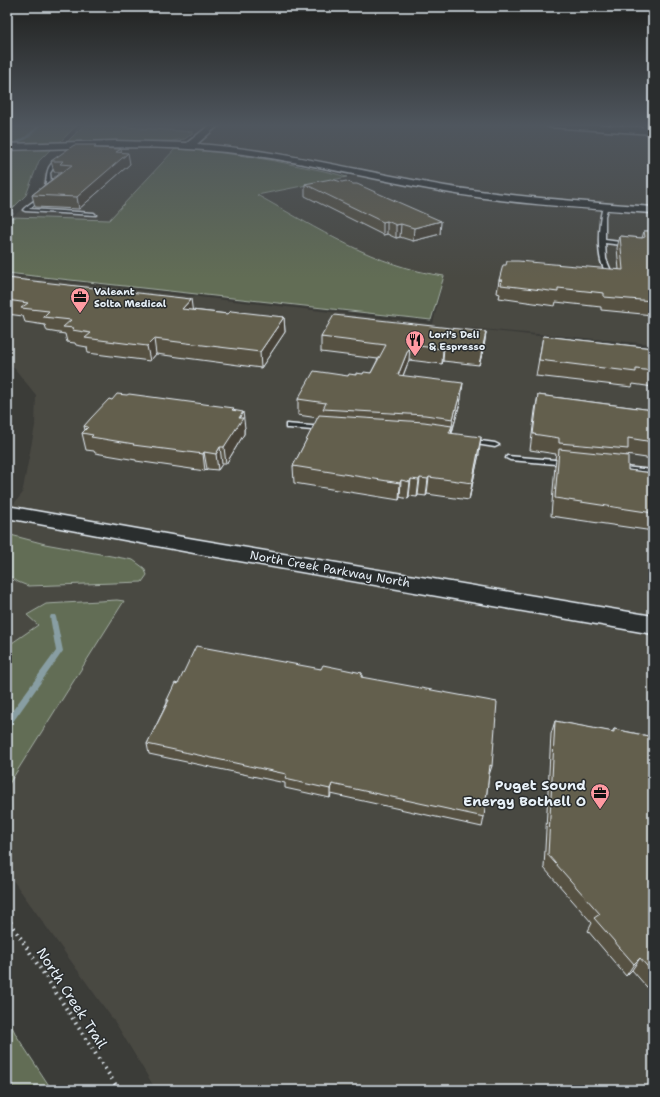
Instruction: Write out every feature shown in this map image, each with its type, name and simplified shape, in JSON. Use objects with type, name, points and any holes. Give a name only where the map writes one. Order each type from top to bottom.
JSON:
[{"type":"street","points":[[368,175],[466,193],[653,210]]},
{"type":"street","name":"North Creek Parkway North","points":[[7,512],[209,549],[653,625]]},
{"type":"lane","points":[[48,175],[49,182],[45,191],[25,210],[94,214]]},
{"type":"lane","points":[[606,206],[604,209],[603,257],[608,271]]},
{"type":"lane","points":[[603,241],[636,243]]},
{"type":"lane","points":[[289,426],[328,430]]},
{"type":"lane","points":[[459,440],[495,445]]},
{"type":"lane","points":[[510,458],[573,464]]},
{"type":"lane","points":[[612,468],[653,472]]},
{"type":"path","points":[[7,391],[9,395],[11,414],[7,430]]},
{"type":"path","name":"North Creek Trail","points":[[7,917],[119,1090]]},
{"type":"shaded area","points":[[44,175],[151,175],[109,220],[12,217],[40,195]]},
{"type":"shaded area","points":[[359,175],[653,175],[653,344],[458,327],[653,349],[653,1090],[156,1090],[117,1025],[7,872],[7,512],[22,494],[35,426],[36,395],[15,369],[7,363],[7,275],[433,324],[444,276],[422,273],[363,253],[257,195]]},
{"type":"green space","points":[[7,175],[34,175],[26,195],[7,214]]},
{"type":"green space","points":[[151,175],[340,175],[347,177],[257,195],[325,233],[371,255],[419,271],[444,276],[431,320],[7,273],[7,224],[12,217],[109,220]]},
{"type":"green space","points":[[7,534],[45,544],[133,560],[144,568],[147,575],[142,582],[28,586],[18,582],[7,574]]},
{"type":"green space","points":[[117,600],[124,601],[7,787],[7,644],[9,645],[38,625],[27,615],[46,604]]},
{"type":"green space","points":[[7,1016],[16,1035],[52,1090],[7,1090]]},
{"type":"building","points":[[58,175],[102,175],[77,197],[32,195]]},
{"type":"building","points":[[331,179],[357,184],[441,221],[414,228],[401,224],[396,225],[387,221],[383,222],[305,184]]},
{"type":"building","points":[[644,231],[653,231],[653,301],[604,297],[604,293],[558,288],[558,292],[501,285],[502,280],[499,280],[503,265],[506,265],[507,261],[623,270],[620,236],[642,238],[645,237]]},
{"type":"building","points":[[7,278],[191,299],[182,309],[228,314],[231,311],[284,317],[260,352],[154,339],[147,346],[85,338],[91,333],[72,330],[74,328],[63,327],[71,320],[43,317],[49,311],[21,308],[28,303],[7,300]]},
{"type":"building","points":[[334,315],[486,332],[482,350],[444,346],[443,349],[410,345],[398,375],[463,383],[453,419],[425,415],[323,409],[326,403],[298,399],[314,371],[348,376],[349,374],[356,375],[356,373],[371,373],[386,345],[321,337]]},
{"type":"building","points":[[543,336],[653,348],[653,371],[636,369],[636,372],[539,360]]},
{"type":"building","points":[[117,394],[129,394],[234,408],[232,410],[243,412],[239,418],[243,418],[224,447],[220,447],[216,454],[204,452],[203,454],[133,445],[134,444],[91,437],[93,435],[82,433],[88,427],[84,426],[91,418],[109,399],[112,400]]},
{"type":"building","points":[[538,395],[653,410],[653,442],[628,438],[628,449],[559,443],[559,438],[533,434]]},
{"type":"building","points":[[319,415],[424,422],[452,426],[449,433],[481,437],[472,483],[429,477],[428,479],[420,478],[419,480],[411,479],[410,482],[401,480],[400,483],[293,466]]},
{"type":"building","points":[[559,449],[628,456],[628,470],[653,473],[653,513],[555,498]]},
{"type":"building","points":[[196,646],[321,669],[323,665],[362,673],[361,677],[497,702],[492,766],[490,765],[484,817],[332,784],[330,789],[285,779],[286,774],[147,744],[169,700],[167,700],[175,683],[178,684]]},
{"type":"building","name":"Puget Sound Energy Bothell O","points":[[555,721],[614,732],[614,729],[653,737],[653,973],[640,958],[634,964],[594,918],[600,914],[548,855]]},
{"type":"waterway","points":[[7,724],[60,651],[53,617]]},
{"type":"place","name":"Valeant Solta Medical","points":[[80,314]]},
{"type":"place","name":"Lori's Deli & Espresso","points":[[415,357]]},
{"type":"place","name":"Puget Sound Energy Bothell O","points":[[600,810]]}]
